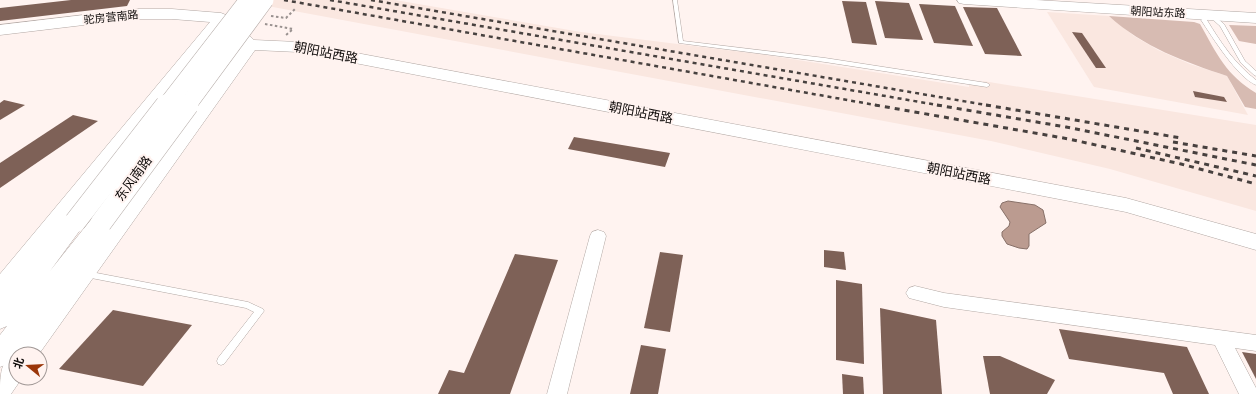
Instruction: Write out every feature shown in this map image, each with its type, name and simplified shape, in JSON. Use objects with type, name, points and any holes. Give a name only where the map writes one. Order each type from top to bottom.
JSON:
[{"type":"main road","name":"东风南路","points":[[0,318],[248,0]]},
{"type":"main road","name":"东风南路","points":[[0,355],[101,223],[265,0]]},
{"type":"main road","name":"朝阳站东路","points":[[964,0],[1207,8],[1256,18]]},
{"type":"main road","name":"朝阳站东路","points":[[1046,0],[1256,12]]},
{"type":"main road","name":"驼房营南路","points":[[0,30],[134,14],[172,14],[221,18]]},
{"type":"main road","points":[[0,291],[221,18],[250,45],[280,45]]},
{"type":"main road","name":"朝阳站西路","points":[[280,45],[325,41],[398,54],[421,61],[1129,196],[1256,230]]},
{"type":"main road","points":[[30,346],[250,45]]},
{"type":"main road","name":"朝阳站西路","points":[[280,45],[435,72],[1126,205],[1256,242]]},
{"type":"main road","points":[[0,386],[8,376]]},
{"type":"street","points":[[557,394],[598,236]]},
{"type":"street","points":[[915,294],[944,300],[1256,343]]},
{"type":"street","points":[[1222,338],[1249,394]]},
{"type":"lane","points":[[675,0],[681,42],[825,60],[987,85]]},
{"type":"lane","points":[[1207,8],[1222,25],[1243,62],[1256,74]]},
{"type":"lane","points":[[1207,8],[1204,20],[1222,50],[1243,74],[1256,83]]},
{"type":"lane","points":[[84,274],[248,305],[260,311],[221,361]]},
{"type":"path","points":[[280,45],[293,29],[261,23],[272,16],[286,18],[295,9]]},
{"type":"shaded area","points":[[235,0],[395,0],[581,32],[766,55],[969,87],[969,83],[983,85],[983,81],[1256,125],[1256,211],[1110,169],[991,141]]},
{"type":"shaded area","points":[[1047,12],[1109,16],[1134,36],[1158,50],[1190,64],[1227,76],[1248,115],[1094,87]]},
{"type":"shaded area","points":[[1109,16],[1194,22],[1200,24],[1223,63],[1237,79],[1256,93],[1256,109],[1245,107],[1227,76],[1180,59],[1150,45],[1122,27]]},
{"type":"shaded area","points":[[1229,25],[1256,26],[1256,44],[1239,41]]},
{"type":"shaded area","points":[[1008,201],[1035,205],[1043,210],[1046,223],[1029,234],[1029,246],[1027,249],[1007,244],[1002,236],[1002,232],[1009,226],[1010,222],[1000,207],[1002,203]]},
{"type":"building","points":[[71,0],[130,0],[127,6],[0,21],[0,8]]},
{"type":"building","points":[[842,1],[866,2],[877,45],[852,43]]},
{"type":"building","points":[[875,1],[909,3],[923,40],[885,38]]},
{"type":"building","points":[[919,4],[955,6],[973,46],[934,43]]},
{"type":"building","points":[[963,7],[997,8],[1022,56],[985,54]]},
{"type":"building","points":[[1072,32],[1082,33],[1106,68],[1096,68]]},
{"type":"building","points":[[1193,91],[1224,97],[1227,102],[1195,97]]},
{"type":"building","points":[[4,100],[25,105],[0,120],[0,103]]},
{"type":"building","points":[[73,115],[98,121],[0,188],[0,163]]},
{"type":"building","points":[[574,137],[670,153],[665,167],[568,149]]},
{"type":"building","points":[[824,250],[844,252],[846,270],[824,267]]},
{"type":"building","points":[[660,252],[683,255],[670,332],[644,328]]},
{"type":"building","points":[[515,254],[558,260],[510,394],[438,394],[449,370],[464,373]]},
{"type":"building","points":[[836,280],[862,284],[864,364],[836,360]]},
{"type":"building","points":[[880,308],[936,320],[942,394],[883,394]]},
{"type":"building","points":[[113,310],[192,325],[143,386],[59,369]]},
{"type":"building","points":[[1059,329],[1187,347],[1209,394],[1173,394],[1164,373],[1069,359]]},
{"type":"building","points":[[641,345],[666,349],[658,394],[630,394]]},
{"type":"building","points":[[1242,352],[1256,354],[1256,379]]},
{"type":"building","points":[[983,356],[1000,356],[1055,380],[1047,394],[990,394]]},
{"type":"building","points":[[842,374],[863,377],[864,394],[843,394]]},
{"type":"railway","points":[[284,0],[881,106]]},
{"type":"railway","points":[[330,0],[943,106]]},
{"type":"railway","points":[[371,0],[992,106]]},
{"type":"railway","points":[[875,105],[1069,139],[1181,164],[1256,184]]},
{"type":"railway","points":[[937,105],[1066,127],[1256,165]]},
{"type":"railway","points":[[986,105],[1181,138]]},
{"type":"railway","points":[[1173,142],[1256,156]]},
{"type":"railway","points":[[1136,148],[1256,176]]}]
